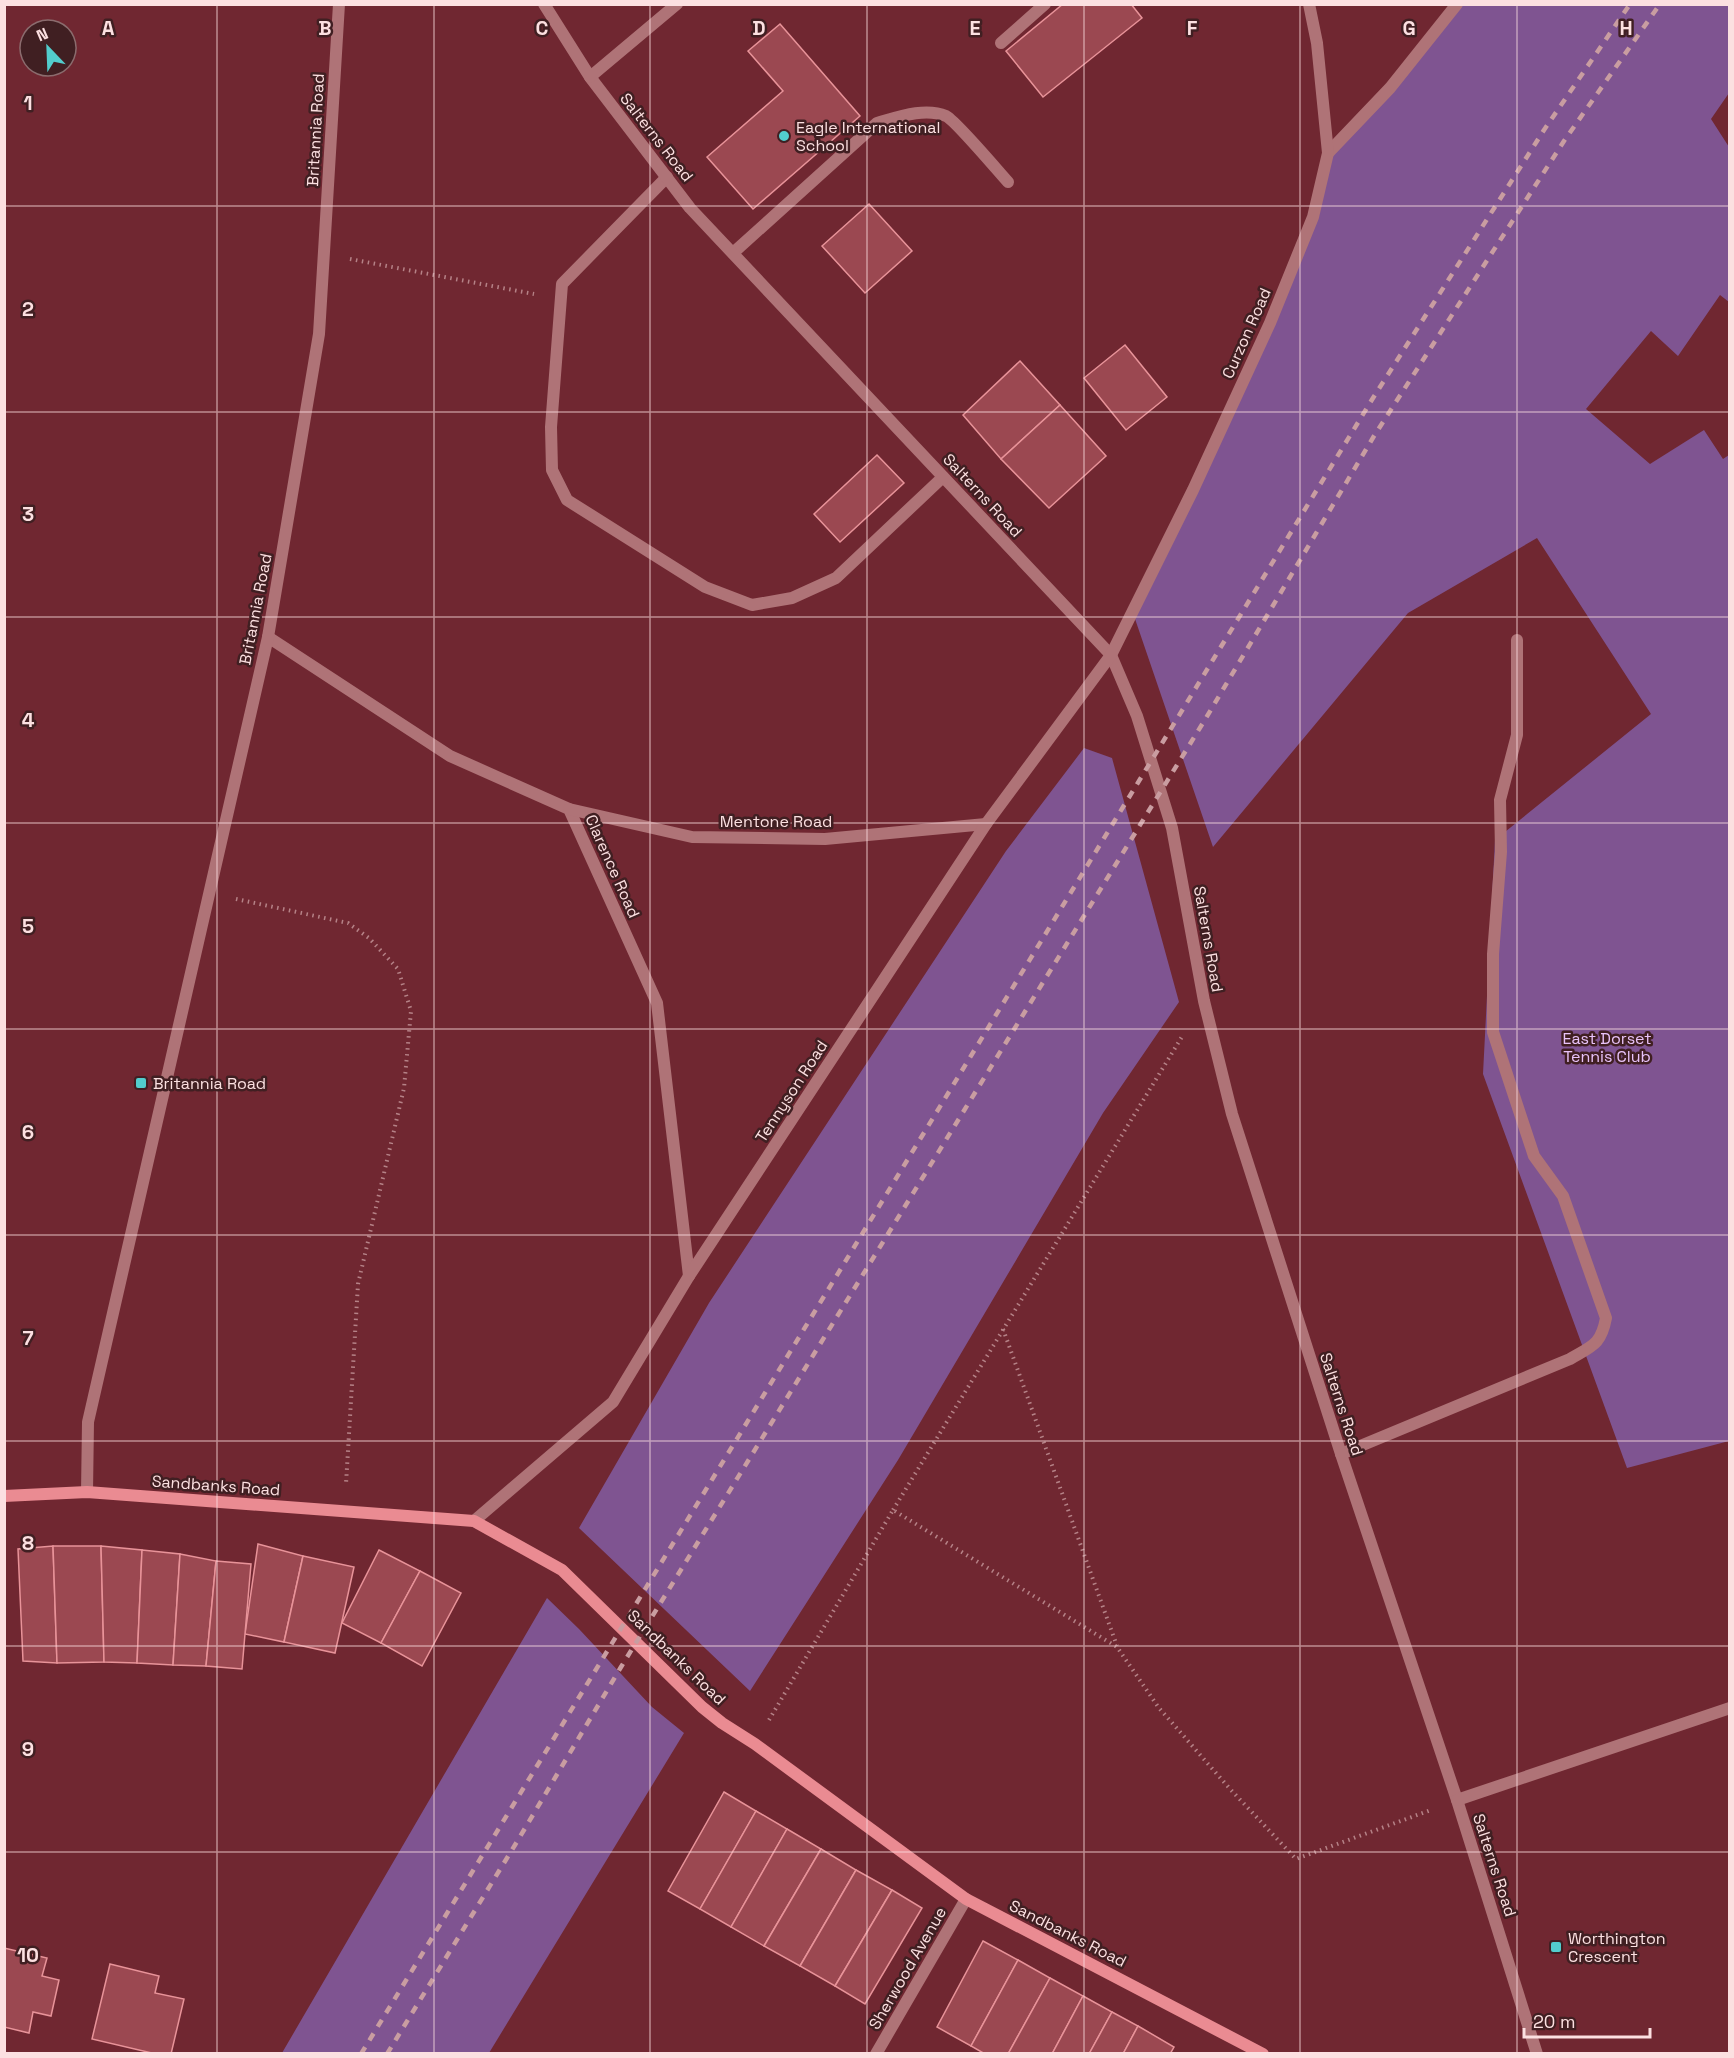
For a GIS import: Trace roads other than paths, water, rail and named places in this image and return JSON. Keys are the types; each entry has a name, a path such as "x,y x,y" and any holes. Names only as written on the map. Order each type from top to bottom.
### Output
{"main road":[{"name":"Sandbanks Road","path":"4,1496 87,1492 474,1521 562,1570 702,1707 966,1899 1263,2054"}],"street":[{"name":"Britannia Road","path":"87,1492 88,1422 268,637 319,334 339,4"},
{"name":"Salterns Road","path":"544,4 590,77 690,208 1111,655 1137,716 1172,828 1204,1001 1232,1114 1538,2054"},
{"path":"590,77 676,4"},
{"path":"1000,42 1045,4"},
{"name":"Curzon Road","path":"1111,655 1193,490 1270,323 1313,217 1328,153 1317,43 1309,4"},
{"path":"1328,153 1390,88 1457,4"},
{"path":"733,253 877,123 904,115 928,113 948,117 1008,182"},
{"path":"666,177 562,284 551,428 552,470 567,500 705,587 752,605 792,598 836,578 943,477"},
{"name":"Clarence Road","path":"268,637 450,756 569,809 657,1003 689,1276"},
{"path":"1341,1454 1570,1359 1596,1344 1603,1334 1606,1318 1563,1196 1534,1156 1493,1032 1493,954 1501,852 1500,800 1517,735 1517,640"},
{"name":"Tennyson Road","path":"474,1521 613,1402 689,1276 986,824 1111,655"},
{"name":"Mentone Road","path":"569,809 692,837 825,839 986,824"},
{"path":"1457,1800 1730,1708"},
{"name":"Sherwood Avenue","path":"876,2054 966,1899"}],"railway":[{"path":"361,2054 1373,398 1544,130 1630,4"},
{"path":"387,2054 621,1667 1206,718 1374,436 1564,141 1660,4"}],"place":[{"name":"Eagle International School","path":"784,136"},
{"name":"Britannia Road","path":"141,1083"},
{"name":"Worthington Crescent","path":"1556,1947"}],"park label":[{"name":"East Dorset Tennis Club","path":"1607,1047"}]}
